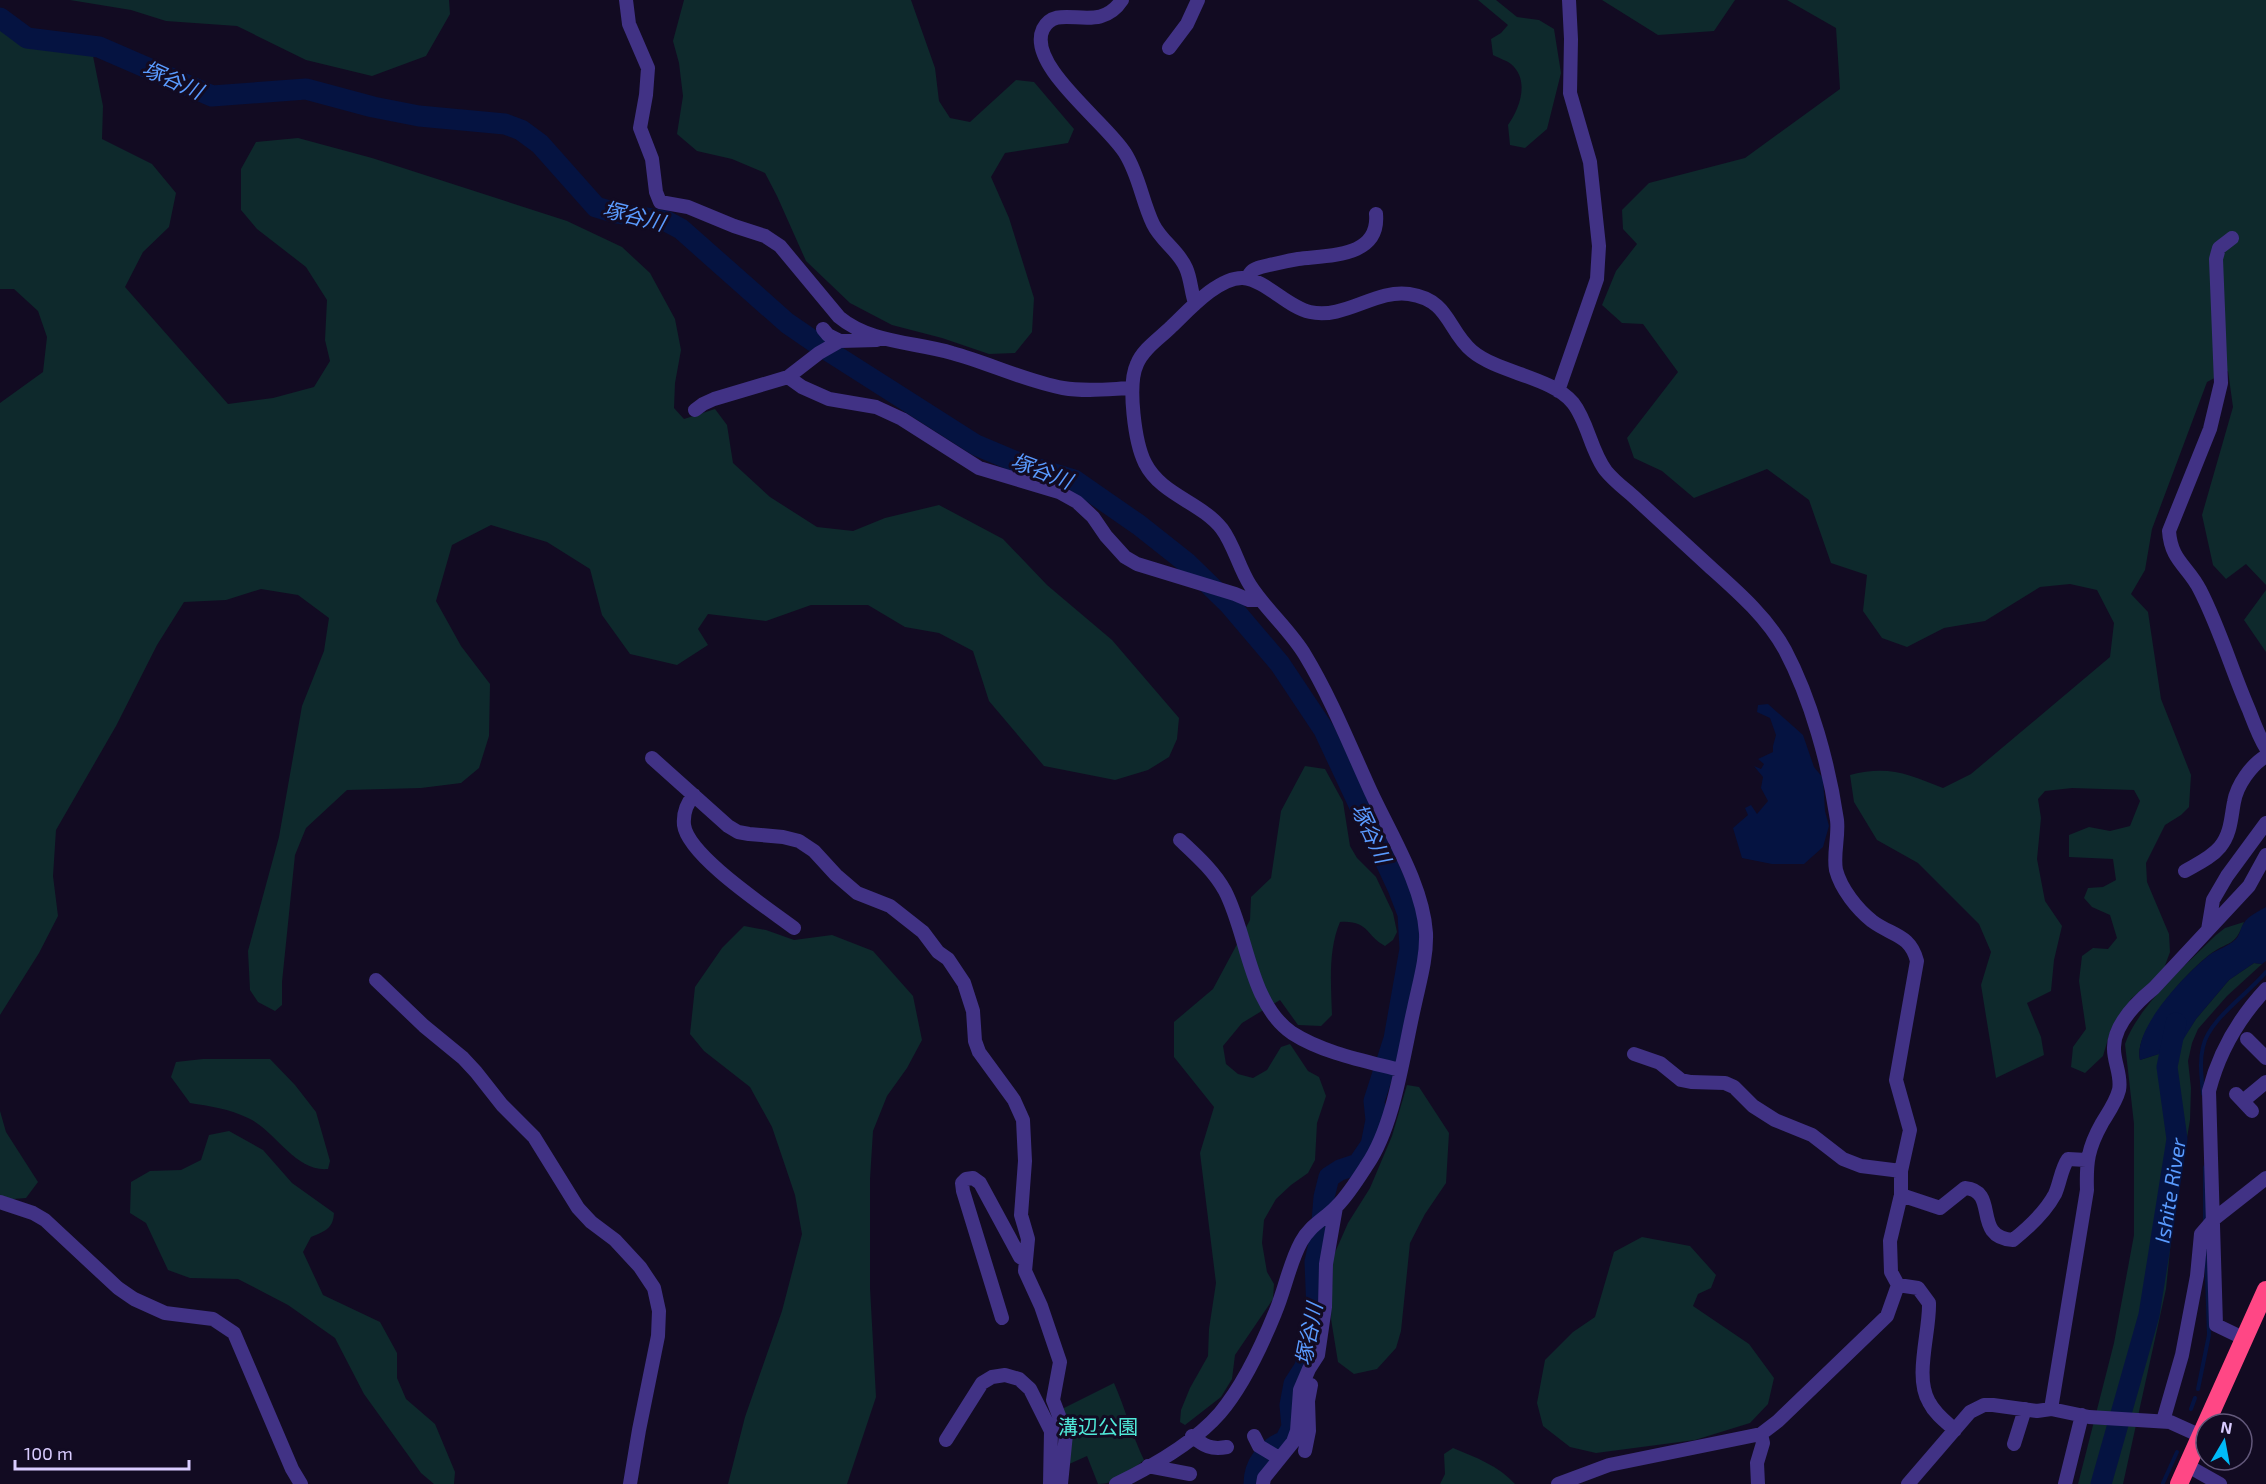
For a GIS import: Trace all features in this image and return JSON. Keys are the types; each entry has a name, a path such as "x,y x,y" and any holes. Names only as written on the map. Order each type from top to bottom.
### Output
{"highway":[{"path":"2211,1412 2266,1290"},
{"path":"2179,1484 2197,1474"}],"street":[{"path":"626,0 629,24 648,68 640,128 652,159 656,192 660,202 697,210 765,236 780,246 839,317 857,329 884,338 951,352 1062,388 1084,391 1132,388"},
{"path":"1134,0 1120,3 1113,12 1100,18 1056,17 1046,23 1042,32 1041,46 1045,59 1058,78 1124,150 1135,168 1154,225 1186,267 1195,303"},
{"path":"1169,48 1187,24 1198,0"},
{"path":"1558,391 1597,279 1599,262 1590,162 1570,93 1569,0"},
{"path":"1248,278 1249,273 1261,267 1355,251 1369,240 1377,226 1376,214"},
{"path":"2232,238 2219,248 2216,259 2221,383 2217,408 2169,531 2170,544 2176,559 2192,574 2212,615 2239,687 2266,748"},
{"path":"1143,1475 1216,1417 1239,1383 1265,1336 1280,1304 1297,1249 1305,1235 1317,1221 1334,1209 1366,1166 1383,1137 1420,977 1426,936 1414,882 1318,679 1301,648 1261,600 1242,572 1232,547 1218,524 1159,482 1146,466 1139,445 1132,388 1138,360 1195,303 1228,281 1248,278 1306,312 1326,314 1391,294 1407,293 1427,300 1446,312 1460,338 1473,353 1558,391 1573,404 1604,469 1738,591 1776,635 1788,656 1808,704 1818,736 1838,829 1835,867 1846,892 1864,914 1909,942 1915,950 1917,961 1896,1080 1910,1130 1901,1171 1901,1195 1890,1241 1889,1258 1891,1272 1899,1285 1918,1288 1929,1303 1923,1389 1937,1414 1955,1430"},
{"path":"823,329 828,335 829,347"},
{"path":"695,410 714,399 789,377 829,347 873,342 884,338"},
{"path":"789,377 802,387 829,399 876,407 902,418 979,468 1059,492 1077,502 1093,517 1125,557 1137,564 1249,600 1261,600"},
{"path":"2185,871 2206,860 2220,847 2228,835 2234,799 2240,785 2266,756"},
{"path":"652,758 738,832 783,837 799,842 814,851 857,893 890,906 923,932 957,971 964,983 974,1011 975,1041 979,1052 1014,1100 1023,1120 1025,1161 1021,1215 1028,1239 1025,1270 1041,1306 1060,1362 1053,1400 1066,1434 1061,1484"},
{"path":"694,795 686,810 684,826 700,852 726,876 794,928"},
{"path":"2208,932 2213,900 2227,876 2266,824"},
{"path":"1180,840 1210,869 1224,890 1263,999 1274,1017 1291,1032 1309,1042 1397,1069"},
{"path":"2051,1409 2087,1190 2086,1160 2119,1090 2120,1079 2114,1048 2121,1027 2139,1000 2154,988 2249,886 2266,855"},
{"path":"376,980 476,1071 502,1105 534,1137 578,1208 591,1222 615,1240 640,1267 654,1288 659,1311 658,1336 630,1484"},
{"path":"2243,1338 2216,1325 2209,1091 2215,1066 2236,1025 2266,989"},
{"path":"2247,1039 2266,1058"},
{"path":"1634,1054 1660,1063 1681,1080 1725,1083 1734,1087 1753,1106 1774,1120 1812,1135 1843,1159 1861,1166 1901,1171"},
{"path":"2244,1102 2266,1082"},
{"path":"1901,1195 1940,1208 1965,1188 1974,1189 1980,1194 1992,1233 2000,1239 2013,1240 2054,1197 2068,1159 2086,1160"},
{"path":"1002,1318 963,1191 962,1184 966,1179 973,1178 980,1183 1020,1257 1026,1261"},
{"path":"2163,1421 2187,1333 2197,1276 2201,1234 2214,1219 2266,1178"},
{"path":"0,1202 45,1220 118,1288 134,1299 165,1313 213,1319 234,1334 292,1469 302,1484"},
{"path":"1305,1451 1310,1421 1308,1401 1325,1307 1326,1264 1334,1209"},
{"path":"1567,1482 1610,1465 1761,1434 1778,1422 1887,1316 1899,1285"},
{"path":"1263,1484 1271,1454 1293,1442 1297,1431 1300,1390 1318,1354"},
{"path":"946,1440 982,1383 992,1377 1005,1375 1019,1379 1030,1389 1051,1431 1050,1484"},
{"path":"1908,1484 1970,1412 1978,1407 1993,1405 2051,1409 2086,1416 2163,1421 2194,1433"},
{"path":"2014,1444 2025,1409"},
{"path":"2065,1484 2086,1416"},
{"path":"1758,1484 1757,1463 1762,1443 1761,1434"},
{"path":"1192,1436 1205,1447 1216,1449 1227,1447"},
{"path":"1254,1436 1271,1454"},
{"path":"1116,1484 1143,1475 1190,1474"},
{"path":"2197,1474 2220,1484"}],"green space":[{"path":"70,0 449,0 450,14 426,56 372,76 306,60 237,26 166,21 131,10"},
{"path":"684,0 911,0 935,68 939,101 950,118 970,122 1016,80 1034,82 1074,129 1068,143 1005,153 991,177 1009,218 1034,298 1032,332 1015,353 989,354 942,338 892,325 850,303 806,261 765,173 732,159 697,151 677,134 683,96 679,63 673,41"},
{"path":"1478,0 1496,0 1517,17 1539,20 1554,29 1561,73 1547,129 1525,148 1510,145 1508,125 1519,102 1522,86 1520,78 1511,64 1493,55 1491,39 1508,25"},
{"path":"1602,0 1735,0 1714,31 1658,35"},
{"path":"1787,0 2266,0 2266,585 2246,564 2226,579 2213,565 2202,515 2233,407 2228,371 2207,382 2152,529 2145,570 2131,594 2148,612 2161,699 2191,775 2189,807 2165,825 2146,863 2147,882 2169,934 2170,952 2163,971 2131,999 2111,1029 2103,1056 2085,1073 2071,1067 2073,1047 2086,1029 2079,981 2082,956 2093,948 2108,949 2117,938 2110,915 2092,907 2084,898 2088,888 2103,887 2116,880 2113,859 2069,857 2069,835 2089,827 2110,831 2130,826 2140,801 2134,790 2072,788 2045,791 2038,799 2041,818 2037,859 2045,901 2062,926 2054,960 2051,991 2027,1003 2041,1037 2044,1055 1996,1078 1981,985 1991,952 1979,924 1918,863 1877,840 1854,802 1850,775 1876,771 1898,772 1943,788 1971,774 2110,657 2114,623 2097,590 2070,584 2040,587 1985,621 1944,628 1907,647 1882,638 1863,611 1867,575 1831,563 1809,500 1767,469 1694,498 1662,471 1634,458 1627,438 1678,372 1643,324 1622,323 1602,305 1616,271 1637,244 1623,229 1622,210 1649,183 1745,158 1840,89 1836,28"},
{"path":"0,25 26,43 79,48 93,56 103,106 102,139 152,164 176,193 169,227 143,252 125,287 228,404 273,398 314,387 330,361 325,340 327,300 306,267 257,229 241,210 241,169 256,142 298,138 372,158 567,221 622,247 650,273 675,319 681,350 675,383 674,408 684,419 715,409 727,425 733,463 770,497 817,527 853,531 885,518 939,505 1003,539 1047,585 1112,640 1179,718 1177,739 1169,757 1148,770 1115,780 1044,766 989,701 973,651 939,633 905,627 868,605 811,605 766,621 708,614 698,629 708,645 677,665 630,654 602,615 590,569 547,542 491,525 452,545 436,601 461,646 490,684 489,736 479,768 461,783 421,788 347,790 306,828 295,855 282,982 282,1005 275,1011 258,1002 250,990 248,951 279,837 302,706 324,651 329,618 298,595 261,589 226,600 184,602 157,645 116,726 56,830 53,876 58,916 39,953 0,1015 0,403 43,372 47,337 38,311 14,289 0,289"},
{"path":"2266,590 2266,652 2244,620"},
{"path":"1305,766 1325,769 1343,802 1350,846 1357,858 1376,877 1393,913 1397,932 1393,940 1385,946 1362,926 1340,922 1332,956 1332,1015 1321,1026 1298,1025 1280,1000 1242,1023 1223,1046 1226,1064 1238,1074 1253,1078 1267,1070 1281,1047 1290,1044 1308,1071 1319,1077 1326,1096 1317,1123 1315,1160 1308,1173 1276,1199 1264,1220 1262,1243 1267,1272 1274,1284 1273,1299 1235,1355 1232,1379 1221,1397 1185,1425 1180,1422 1181,1410 1208,1356 1209,1329 1216,1283 1200,1153 1214,1107 1174,1057 1174,1022 1213,989 1250,920 1251,897 1271,878 1281,811"},
{"path":"2244,922 2234,940 2199,963 2175,988 2144,1034 2140,1048 2140,1060 2177,1048 2196,1019 2229,980 2254,963 2262,964 2227,996 2198,1029 2192,1043 2188,1061 2191,1088 2190,1120 2173,1221 2166,1289 2123,1484 2078,1484 2114,1343 2134,1235 2134,1124 2125,1044 2131,1030 2152,1000 2178,972 2225,928"},
{"path":"744,926 766,930 794,940 832,935 873,951 913,996 922,1040 907,1068 887,1096 873,1131 870,1179 870,1288 876,1397 847,1484 728,1484 745,1417 782,1311 802,1234 795,1195 772,1127 750,1087 704,1051 690,1034 695,987 722,948"},
{"path":"203,1059 270,1059 295,1085 316,1112 330,1161 328,1169 316,1168 296,1158 268,1132 248,1118 227,1110 190,1103 171,1077 176,1062"},
{"path":"1407,1085 1419,1087 1449,1133 1446,1183 1425,1214 1410,1243 1401,1331 1396,1348 1377,1369 1354,1374 1338,1362 1331,1319 1333,1257 1348,1223 1370,1188 1392,1136"},
{"path":"0,1111 6,1132 38,1182 26,1198 0,1200"},
{"path":"229,1131 263,1150 292,1183 334,1213 330,1226 311,1237 303,1252 323,1295 380,1322 397,1353 397,1378 406,1399 435,1424 455,1472 454,1484 434,1484 421,1473 364,1394 335,1338 288,1305 238,1279 190,1278 168,1270 146,1223 130,1213 131,1182 150,1171 181,1170 201,1160 209,1135"},
{"path":"1642,1237 1690,1246 1716,1275 1711,1288 1698,1294 1693,1306 1749,1344 1774,1378 1768,1404 1750,1423 1695,1440 1596,1453 1570,1447 1543,1426 1537,1403 1545,1360 1573,1332 1595,1317 1614,1252"},
{"name":"溝辺公園","path":"1114,1383 1144,1460 1117,1480 1098,1484 1087,1456 1067,1465 1060,1410"},
{"path":"1453,1448 1494,1467 1515,1484 1440,1484 1445,1474 1444,1454"}],"shaded area":[{"path":"1768,704 1803,735 1814,767 1823,778 1825,811 1829,826 1823,847 1804,864 1772,864 1742,858 1733,828 1748,815 1745,808 1751,805 1757,814 1768,801 1761,788 1763,777 1754,766 1761,769 1764,764 1758,759 1773,752 1776,735 1770,718 1757,712 1758,705"},
{"path":"2266,907 2266,961 2262,964 2254,963 2229,980 2196,1019 2178,1048 2140,1060 2140,1047 2144,1033 2163,1003 2208,956 2236,939 2246,920"}],"waterway":[{"name":"塚谷川","path":"0,18 27,38 99,47 212,96 306,89 373,107 419,116 505,124 521,130 540,144 596,207 616,213 666,221 681,229 787,323 819,345 976,445 1019,463 1074,480 1139,525 1187,563 1229,604 1280,664 1324,730 1398,888 1408,914 1410,949 1394,1039 1374,1101 1376,1120 1371,1145 1358,1164 1340,1170 1329,1177 1324,1197 1321,1234 1315,1262 1317,1310 1305,1367 1294,1384 1290,1405 1292,1427 1285,1441 1267,1452 1259,1463 1254,1484"},
{"path":"2203,1094 2201,1059 2207,1037 2221,1017 2266,972"},
{"name":"Ishite River","path":"2101,1484 2149,1315 2177,1139 2167,1067 2176,1023"},
{"path":"2205,1167 2205,1222"},
{"path":"2198,1389 2209,1335 2206,1245"},
{"path":"2191,1409 2195,1398"},
{"path":"2163,1483 2177,1452"}]}
